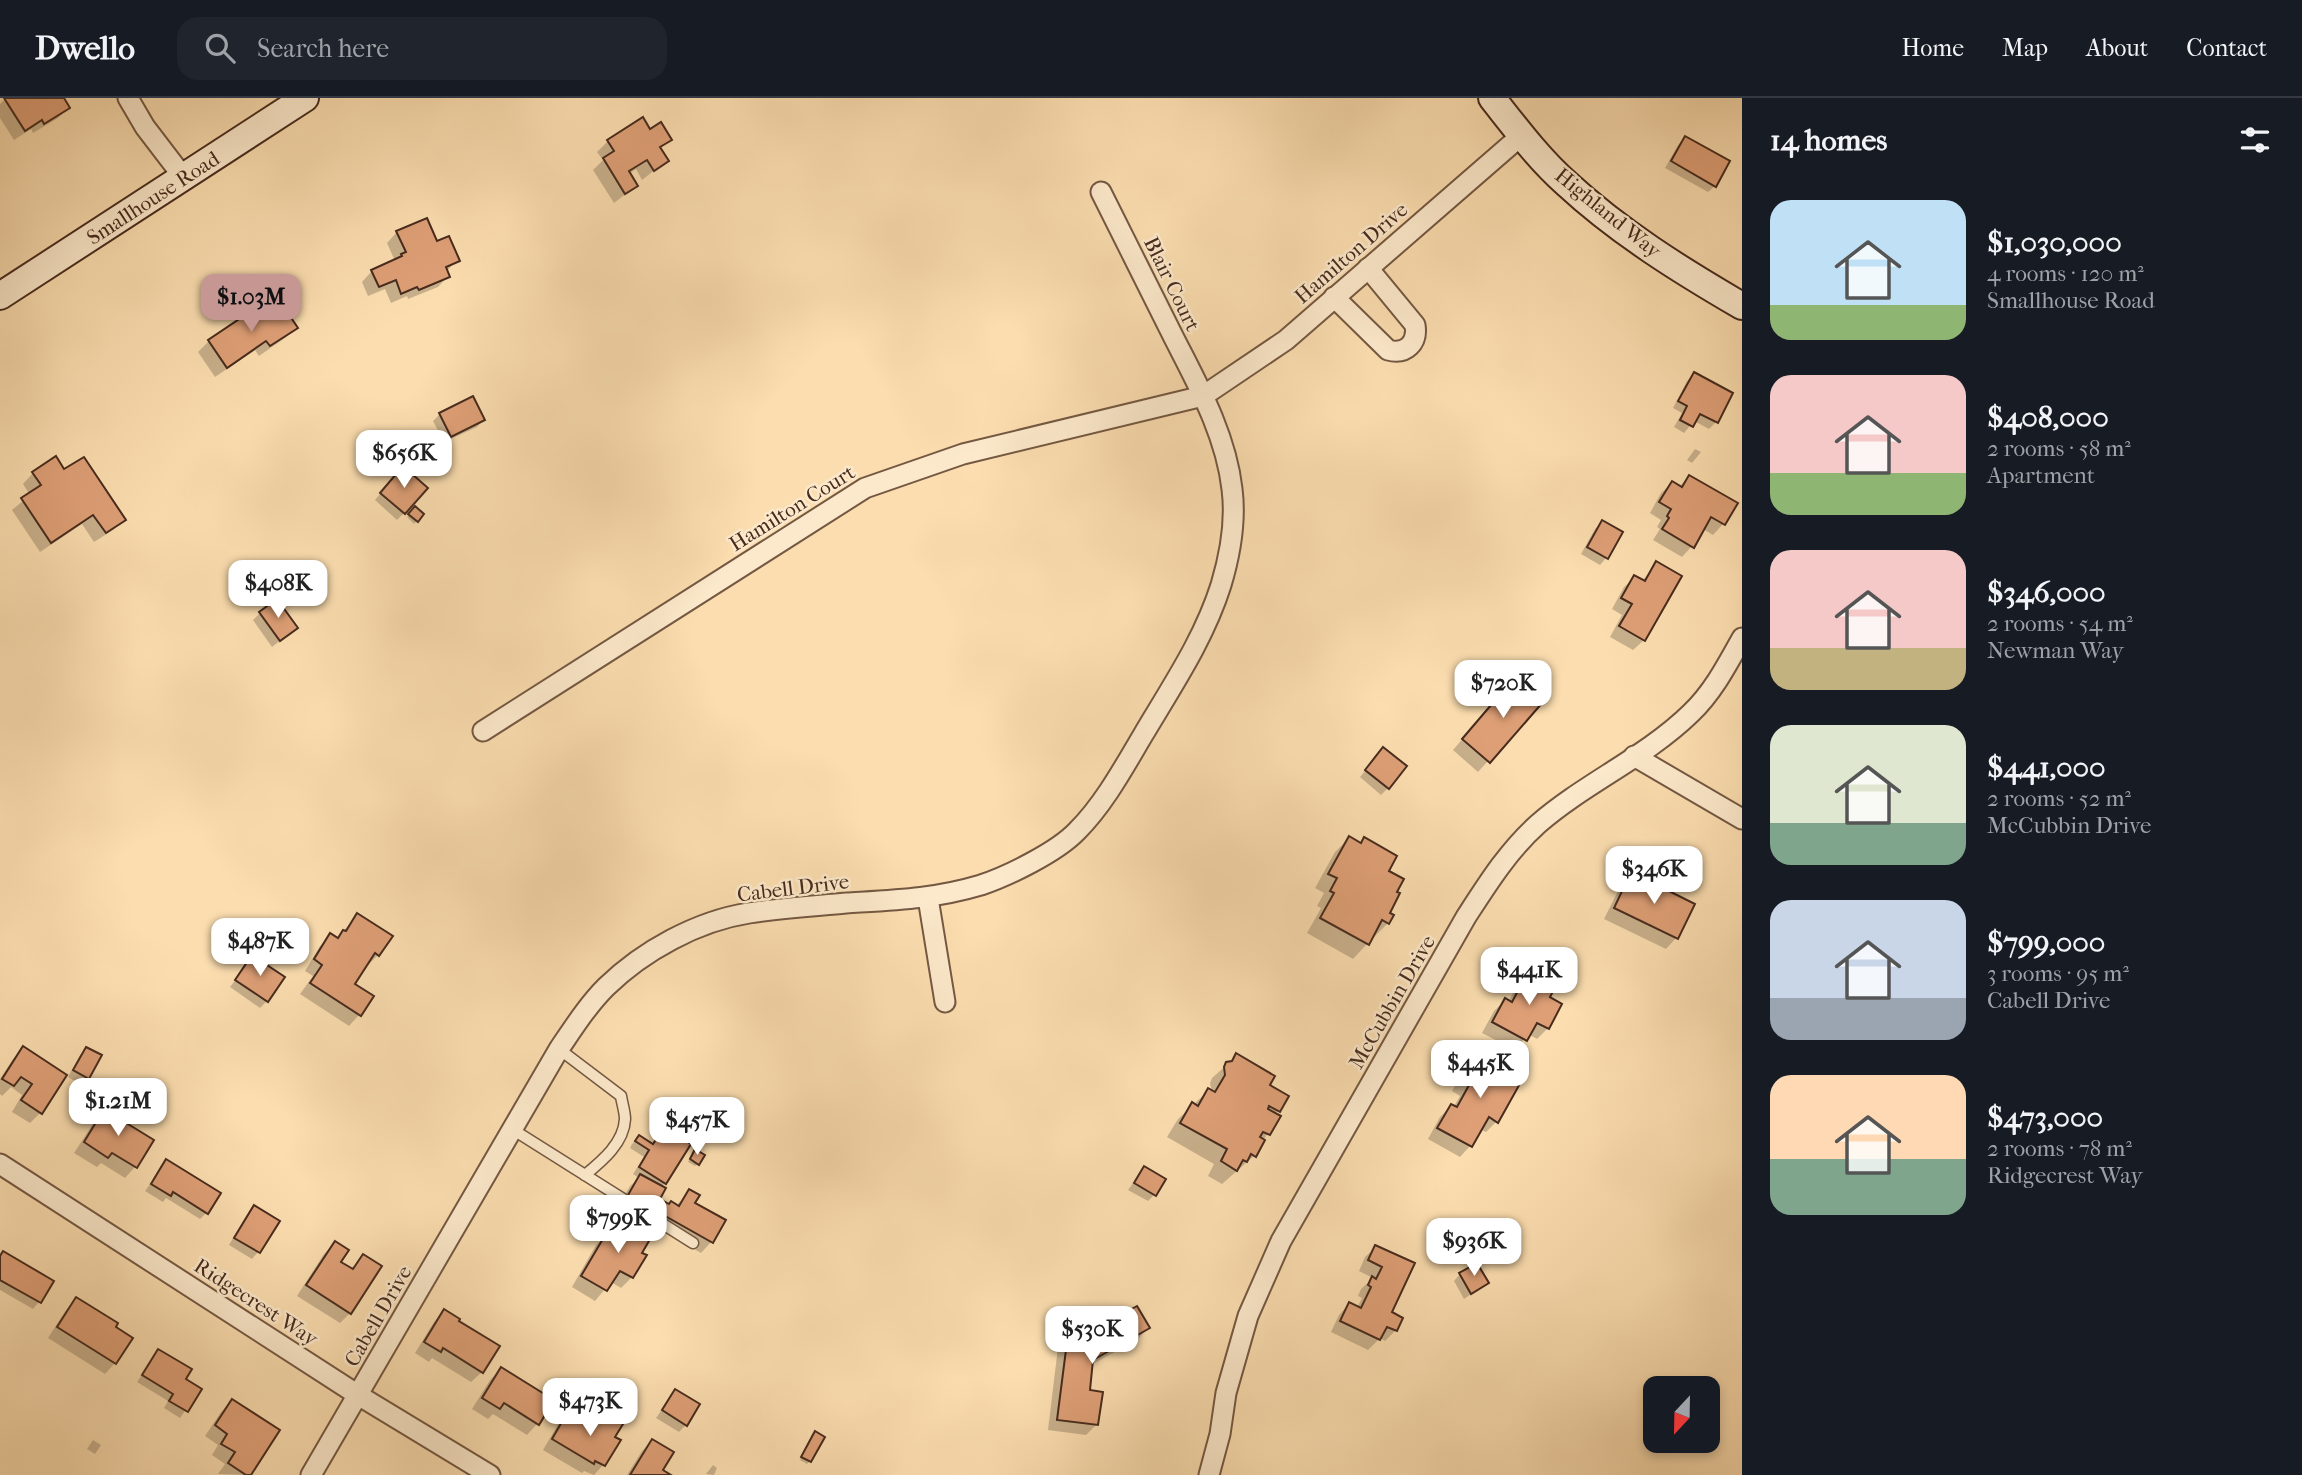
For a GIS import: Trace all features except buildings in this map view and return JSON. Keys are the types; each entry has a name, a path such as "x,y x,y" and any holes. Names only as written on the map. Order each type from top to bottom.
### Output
{"street":[{"path":"128,98 145,127 184,178"},
{"name":"Smallhouse Road","path":"0,296 305,98"},
{"name":"Highland Way","path":"1492,98 1565,182 1625,232 1680,270 1742,306"},
{"name":"Hamilton Drive","path":"1203,396 1286,340 1522,135"},
{"name":"Blair Court","path":"1101,192 1203,396"},
{"path":"1334,297 1388,350 1400,351 1411,345 1416,332 1415,325 1368,268"},
{"name":"Hamilton Court","path":"483,731 865,488 963,454 1203,396"},
{"name":"Cabell Drive","path":"311,1475 559,1049 607,986 667,942 700,927 746,913 928,898 984,884 1035,860 1076,833 1103,799 1197,644 1222,583 1232,531 1232,490 1225,450 1203,396"},
{"name":"McCubbin Drive","path":"1209,1475 1236,1355 1263,1278 1281,1241 1466,917 1494,873 1521,840 1554,811 1660,738 1691,713 1720,677 1742,638"},
{"path":"1634,756 1742,819"},
{"path":"928,898 944,1002"},
{"name":"Ridgecrest Way","path":"0,1164 358,1395 490,1475"}],"lane":[{"path":"559,1049 621,1096 625,1118 621,1135 605,1159 585,1175"},
{"path":"512,1129 694,1243"}]}
